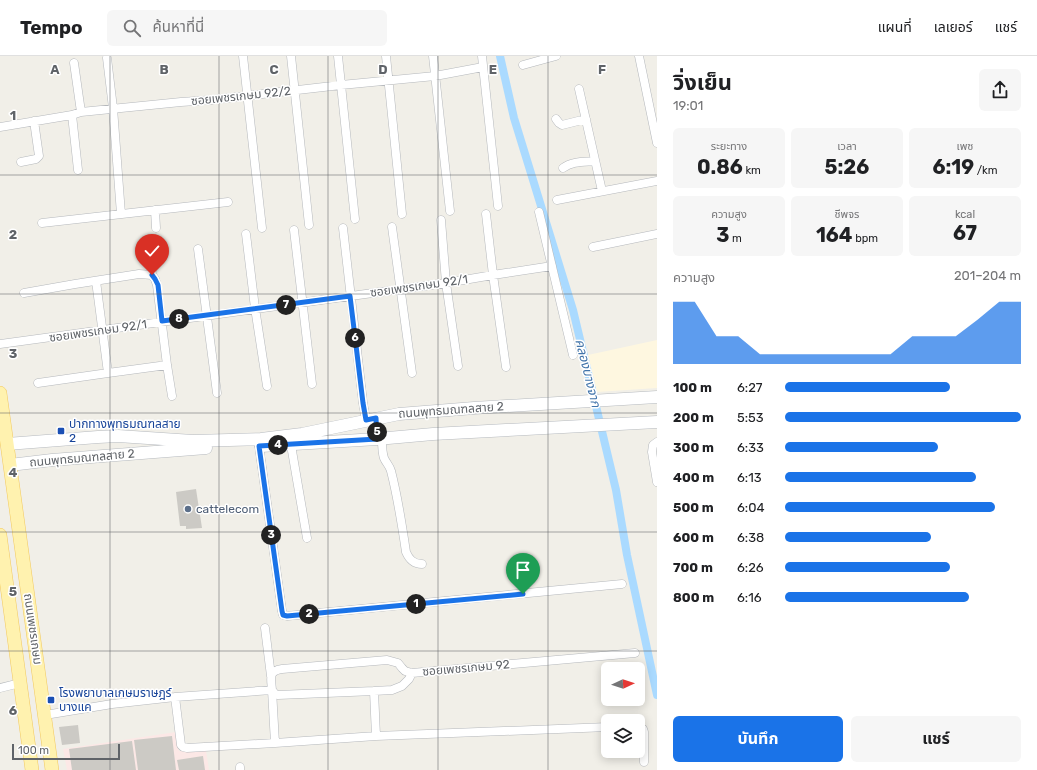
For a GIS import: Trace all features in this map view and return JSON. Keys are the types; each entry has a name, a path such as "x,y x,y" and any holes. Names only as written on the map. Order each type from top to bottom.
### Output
{"main road":[{"name":"ถนนเพชรเกษม","path":"0,393 5,465 45,716 52,770"},
{"name":"ถนนพุทธมณฑลสาย 2","path":"4,444 118,436 193,441 261,439 302,434 406,413 657,397"},
{"path":"371,419 380,439"},
{"name":"ถนนพุทธมณฑลสาย 2","path":"5,465 94,456 204,448 291,445 433,434 657,422"},
{"name":"ถนนเพชรเกษม","path":"0,536 32,770"}],"street":[{"path":"243,56 262,228"},
{"path":"291,56 309,225"},
{"path":"338,56 355,219"},
{"path":"386,56 402,214"},
{"path":"433,56 450,211"},
{"path":"482,56 498,206"},
{"path":"523,65 556,56"},
{"path":"639,56 657,143"},
{"path":"107,58 113,108 121,214"},
{"path":"74,63 82,112"},
{"name":"ซอยเพชรเกษม 92/2","path":"0,127 113,108 435,76 483,67"},
{"path":"579,89 602,191"},
{"path":"72,115 78,170"},
{"path":"556,119 562,125 586,119"},
{"path":"21,162 36,159 39,156 34,121"},
{"path":"563,168 573,163 595,161"},
{"path":"556,200 657,181"},
{"path":"42,223 228,202"},
{"path":"155,210 156,228"},
{"path":"539,212 573,355"},
{"path":"486,214 506,367"},
{"path":"441,220 446,283 458,366"},
{"path":"392,227 412,373"},
{"path":"343,228 363,403 371,419"},
{"path":"294,230 312,384"},
{"path":"246,234 255,308 267,386"},
{"path":"593,247 657,234"},
{"path":"150,249 152,275 158,285 167,366 172,396"},
{"path":"198,249 217,393"},
{"name":"ซอยเพชรเกษม 92/1","path":"0,344 446,283 493,274 552,266"},
{"path":"24,292 139,274 152,275"},
{"path":"96,281 108,373"},
{"path":"38,383 167,366"},
{"path":"380,439 385,459 391,470 408,558 413,562 422,564"},
{"path":"657,442 653,445 652,452 657,482"},
{"path":"291,445 307,538"},
{"path":"259,446 283,615 287,616 622,584"},
{"path":"265,628 271,676 275,744"},
{"name":"ซอยเพชรเกษม 92","path":"271,676 276,670 282,669 387,660 398,663 406,671 412,673 635,653"},
{"path":"272,690 278,696 392,690 402,686 409,679 412,673"},
{"path":"0,688 20,683"},
{"path":"45,716 112,704 175,697 272,690"},
{"path":"374,691 376,736"},
{"path":"175,697 181,745 187,748 275,744 376,736 601,727"}],"shaded area":[{"path":"657,340 657,388 597,392 588,355"},
{"path":"176,732 179,751 206,750 209,770 67,770 63,749"}],"building":[{"name":"cattelecom","path":"196,489 202,528 186,529 186,526 180,526 176,492"},
{"path":"78,725 80,743 62,745 59,727"},
{"path":"172,736 176,770 138,770 134,740"},
{"path":"132,741 136,770 72,770 69,749"},
{"path":"203,756 205,770 179,770 177,760"}],"waterway":[{"name":"คลองบางจาก","path":"500,56 514,118 573,310 616,490 627,555 657,695"}],"place":[{"name":"ปากทางพุทธมณฑลสาย 2","path":"61,431"},
{"name":"cattelecom","path":"188,509"},
{"name":"โรงพยาบาลเกษมราษฎร์ บางแค","path":"51,700"}],"route":[{"path":"152,275 158,285 162,321 350,296 366,420 376,418 377,439 259,446 283,615 287,616 523,594"}]}
